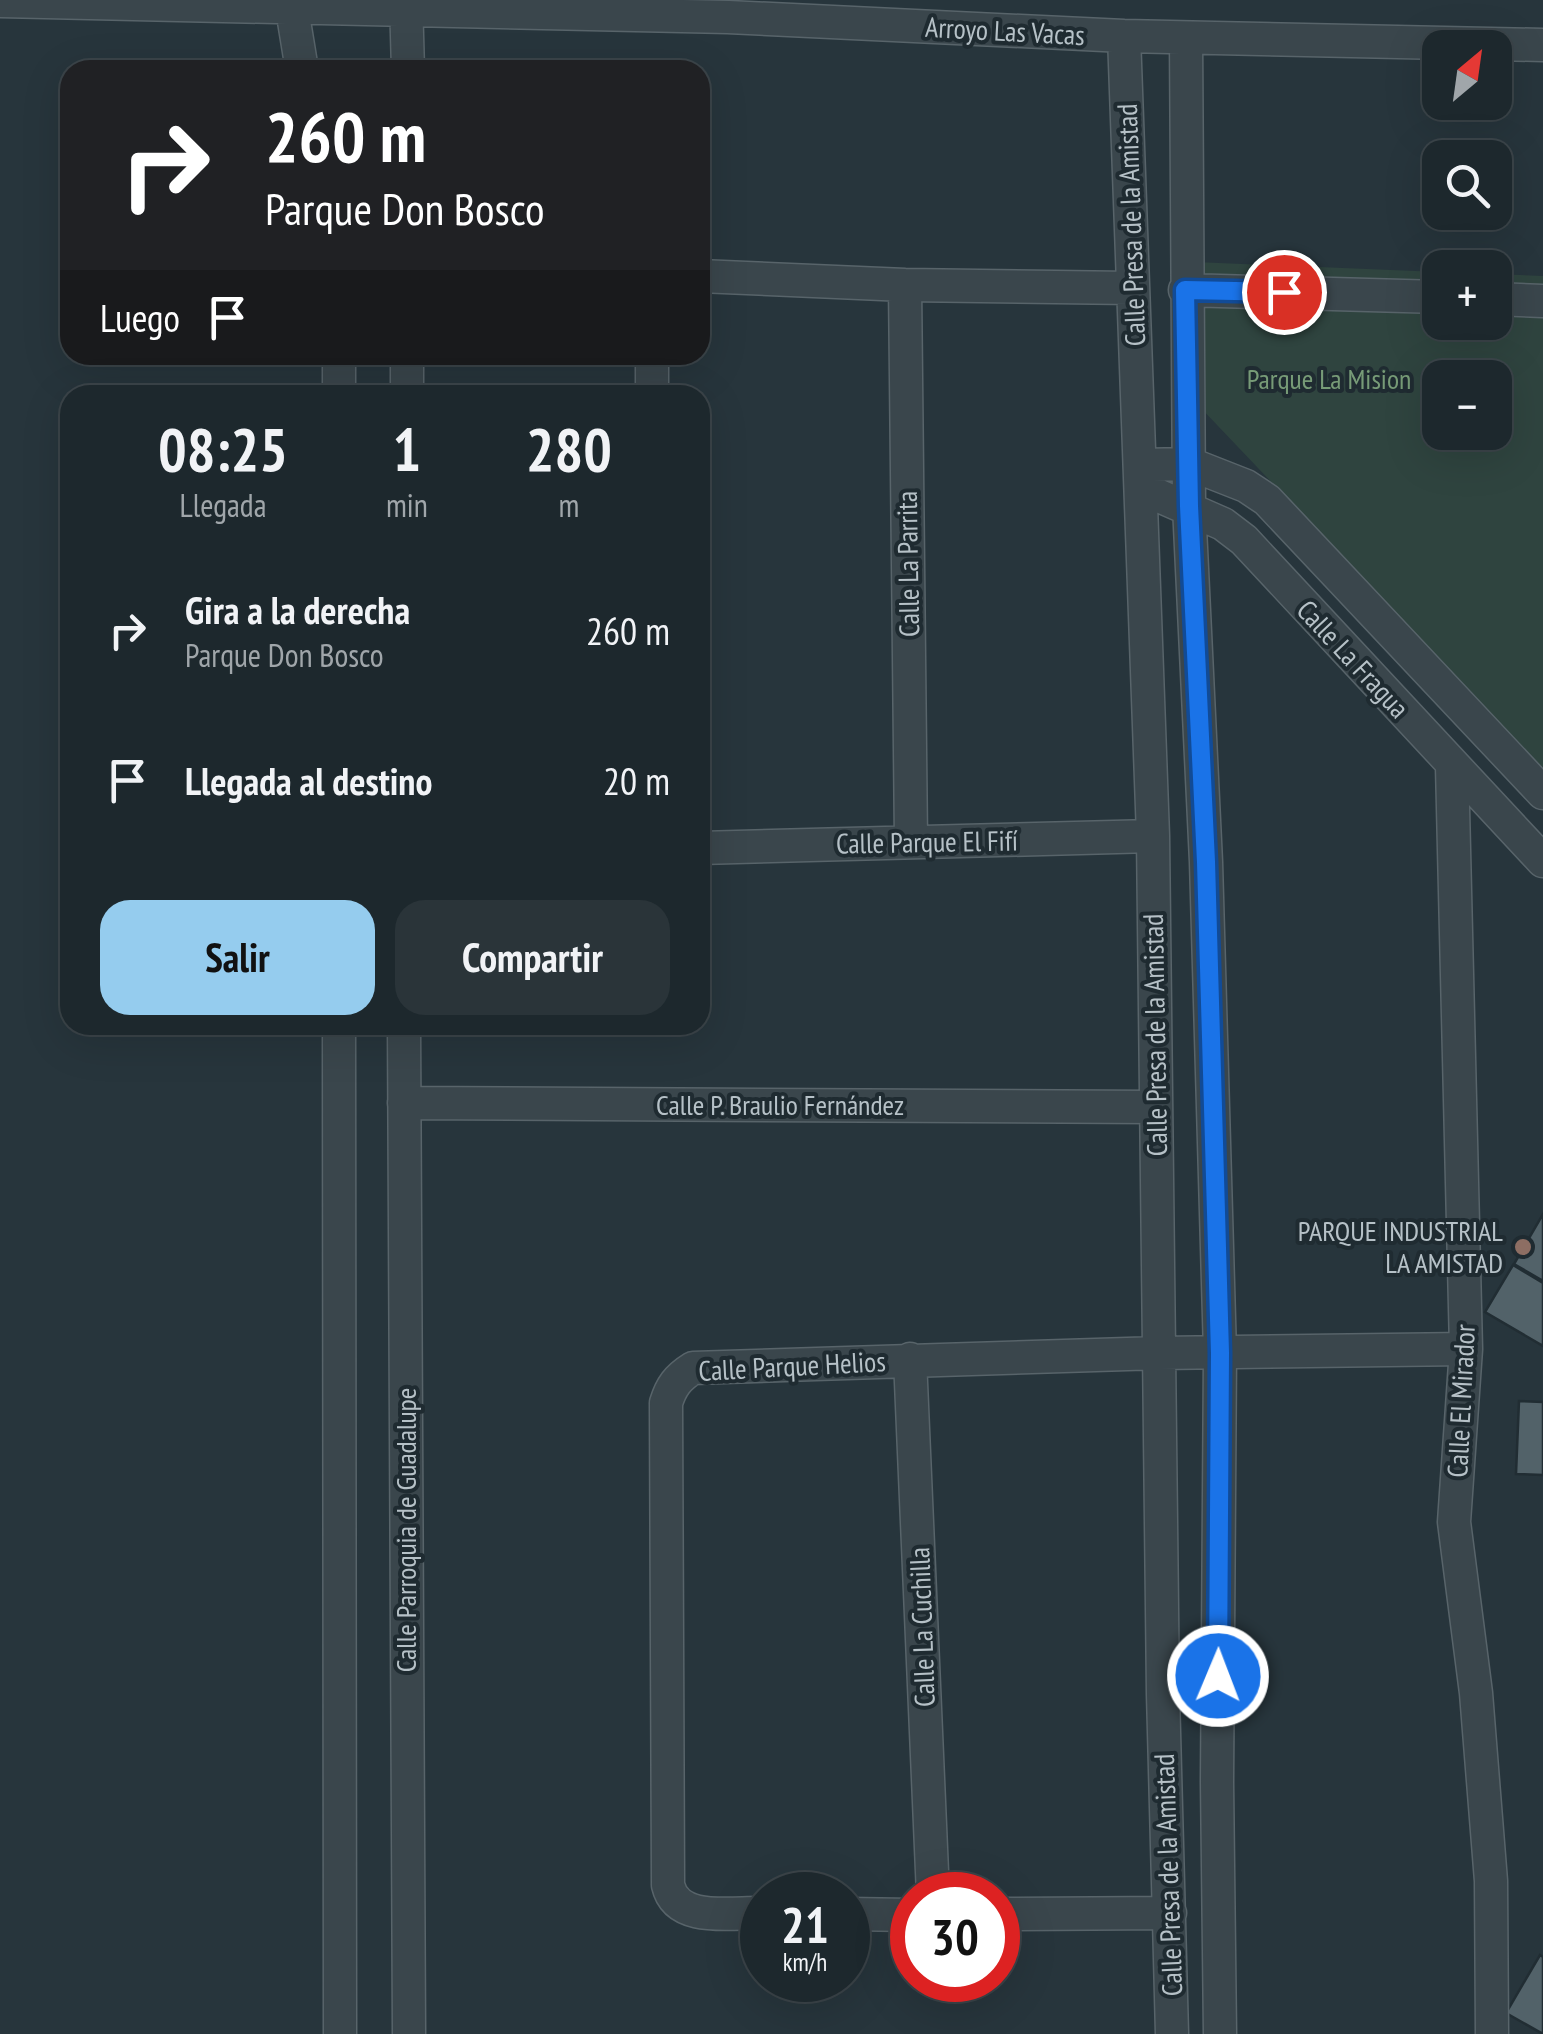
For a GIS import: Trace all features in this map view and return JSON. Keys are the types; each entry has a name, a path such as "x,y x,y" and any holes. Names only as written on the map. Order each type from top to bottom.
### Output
{"street":[{"name":"Arroyo Las Vacas","path":"0,1 292,9 407,5 1124,36 1543,45"},
{"path":"407,5 408,60"},
{"path":"292,9 300,60"},
{"name":"Calle Presa de la Amistad","path":"1124,36 1153,836 1158,1353 1172,2034"},
{"name":"Calle Presa de la Amistad","path":"1186,38 1189,506 1206,881 1220,1353 1217,1782 1220,2034"},
{"path":"710,276 905,285 1132,288"},
{"name":"Calle La Parrita","path":"905,285 911,842"},
{"path":"1185,290 1422,297"},
{"path":"1512,300 1543,301"},
{"name":"Calle La Fragua","path":"1141,477 1190,464 1246,486 1283,514 1543,794"},
{"name":"Calle La Fragua","path":"1141,477 1244,540 1543,862"},
{"name":"Calle El Mirador","path":"1452,766 1466,1349 1454,1522 1476,1693 1491,1882 1492,2034"},
{"name":"Calle Parque El Fifí","path":"710,848 1153,836"},
{"path":"339,1035 340,2034"},
{"name":"Calle Parroquia de Guadalupe","path":"404,1035 409,2034"},
{"name":"Calle P. Braulio Fernández","path":"404,1103 1155,1107"},
{"name":"Calle Parque Helios","path":"740,1912 692,1912 676,1902 668,1885 666,1404 671,1387 692,1368 910,1359 1466,1349"},
{"name":"Calle La Cuchilla","path":"910,1359 932,1872"},
{"path":"1020,1914 1170,1913"}],"green space":[{"name":"Parque La Mision","path":"1195,262 1422,271 1422,340 1512,340 1512,275 1543,276 1543,768 1198,405"}],"building":[{"path":"1543,1214 1543,1281 1514,1264"},
{"path":"1513,1265 1543,1283 1543,1346 1485,1312"},
{"path":"1519,1401 1543,1402 1543,1475 1516,1474"},
{"path":"1540,1955 1543,1957 1543,2034 1506,2013"}],"place":[{"name":"PARQUE INDUSTRIAL LA AMISTAD","path":"1523,1247"}],"route":[{"path":"1218,1676 1220,1353 1206,862 1189,506 1185,290 1284,292"}]}
